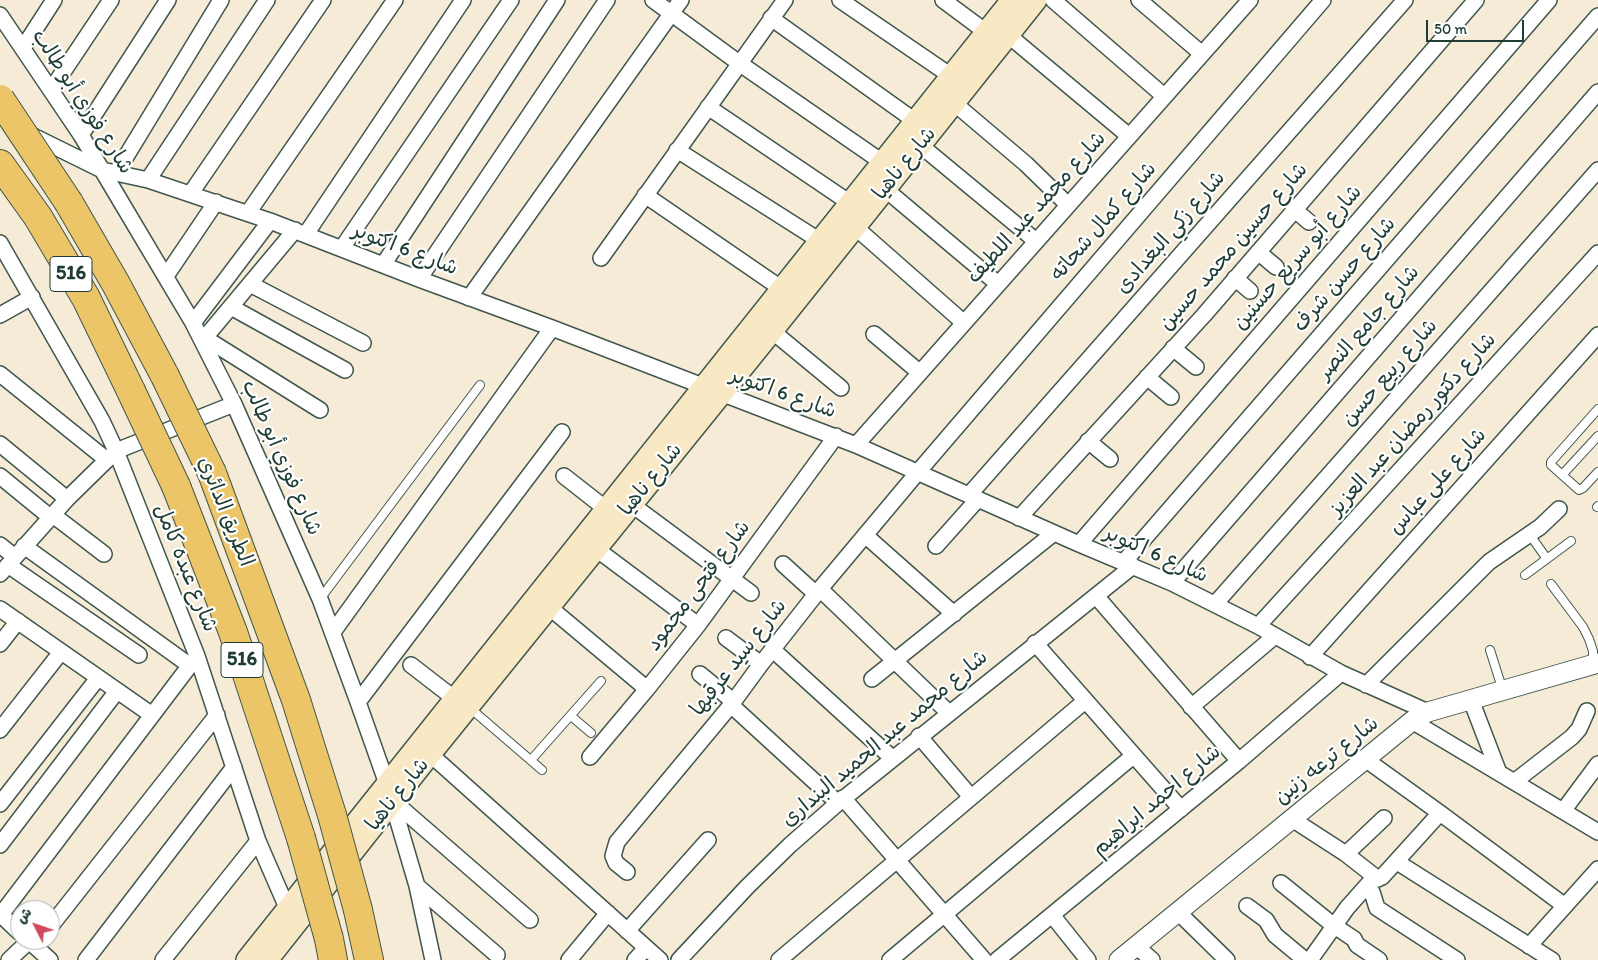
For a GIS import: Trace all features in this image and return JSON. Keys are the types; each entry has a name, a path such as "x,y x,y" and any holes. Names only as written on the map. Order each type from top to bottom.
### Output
{"highway":[{"name":"الطريق الدائري","path":"0,99 69,203 116,284 165,376 212,473 296,700 332,815 358,910 369,960"},
{"name":"الطريق الدائري","path":"0,164 38,218 86,298 176,486 233,632 301,838 331,950"}],"main road":[{"name":"شارع ناهيا","path":"390,796 430,754 462,703 548,607 568,570 606,509 712,390 772,331 827,246 850,203 1012,0"},
{"name":"شارع ناهيا","path":"247,960 291,917 390,796 568,570 595,548 631,504 782,288 827,246 855,227 1036,0"},
{"name":"شارع ناهيا","path":"267,960 291,917"}],"street":[{"path":"23,48 54,0"},
{"path":"51,90 111,0"},
{"path":"81,135 168,0"},
{"path":"109,171 220,0"},
{"path":"148,180 267,0"},
{"path":"192,193 323,0"},
{"path":"248,213 394,0"},
{"path":"320,410 204,340 250,284 301,232 463,0"},
{"path":"342,248 511,0"},
{"path":"383,265 557,0"},
{"path":"419,279 607,0"},
{"path":"653,0 739,63 882,162"},
{"path":"469,298 681,0"},
{"path":"601,258 785,0"},
{"path":"840,0 951,76"},
{"path":"943,0 986,32"},
{"path":"1053,0 1164,96"},
{"path":"1139,0 1202,54"},
{"name":"شارع كمال شحاته","path":"918,472 1323,0"},
{"name":"شارع زكي البغدادى","path":"936,546 973,497 1405,0"},
{"name":"شارع حسين محمد حسين","path":"1019,518 1258,252 1476,0"},
{"name":"شارع أبو سريع حسنين","path":"1079,544 1549,0"},
{"name":"شارع محمد عبد اللطيف","path":"856,445 1202,54 1244,2"},
{"name":"شارع فوزي أبو طالب","path":"0,15 81,135 109,171 166,276 204,340 234,404 333,632 390,796 417,886 433,960"},
{"name":"شارع حسن شرف","path":"1128,564 1598,16"},
{"path":"771,18 915,121"},
{"path":"1008,35 1129,136"},
{"name":"شارع جامع النصر","path":"1172,583 1598,92"},
{"path":"954,103 1026,164 1068,205"},
{"path":"708,107 850,203"},
{"name":"شارع 6 اكتوبر","path":"0,120 109,171 192,193 301,232 419,279 836,436 1019,518 1172,583 1258,626 1366,685 1420,717 1499,773 1598,832"},
{"path":"920,145 1036,241"},
{"path":"677,150 827,246"},
{"name":"شارع ربيع حسن","path":"1215,604 1598,170"},
{"path":"885,189 998,284"},
{"path":"645,195 782,288"},
{"path":"166,276 216,202"},
{"path":"1295,210 1309,222"},
{"path":"193,323 270,221"},
{"path":"855,227 963,322"},
{"name":"شارع عبده كامل","path":"0,243 102,421 112,455 216,715 258,841 291,917"},
{"path":"1258,252 1276,267"},
{"name":"شارع دكتور رمضان عبد العزيز","path":"1258,626 1598,253"},
{"path":"0,261 19,275"},
{"path":"1235,278 1250,291"},
{"path":"250,284 363,343"},
{"path":"0,315 32,297"},
{"path":"231,307 345,370"},
{"path":"333,632 552,328"},
{"path":"772,331 841,388"},
{"path":"874,334 919,372"},
{"name":"شارع على عباس","path":"1310,656 1598,335"},
{"path":"1173,348 1196,367"},
{"path":"0,374 112,455"},
{"path":"1147,377 1171,397"},
{"path":"12,561 67,499 112,455 234,404"},
{"path":"358,702 562,432"},
{"name":"شارع فتحى محمود","path":"590,757 647,690 698,625 836,436"},
{"path":"1088,442 1110,459"},
{"path":"0,444 67,499"},
{"name":"شارع سيد عرقبها","path":"627,872 616,863 613,856 617,842 732,703 818,591 918,472"},
{"path":"0,476 104,554"},
{"path":"564,476 606,509"},
{"path":"631,504 751,593"},
{"path":"1366,685 1489,562 1530,535 1559,508"},
{"path":"872,680 1054,533"},
{"path":"865,535 954,614"},
{"path":"0,545 12,561 139,655"},
{"path":"595,548 698,625"},
{"path":"10,923 0,915 193,661 12,561"},
{"path":"783,564 818,591 949,713"},
{"name":"شارع محمد عبد الحميد البندارى","path":"679,960 790,845 841,800 1096,596 1128,564"},
{"path":"1096,596 1239,761"},
{"path":"548,607 647,690"},
{"path":"0,609 152,715"},
{"path":"0,644 18,622"},
{"path":"1191,707 1275,636"},
{"path":"726,638 761,664"},
{"path":"1035,643 1181,809"},
{"path":"772,649 892,758"},
{"path":"0,730 61,652"},
{"name":"شارع ترعه زنين","path":"1119,960 1365,759 1420,717 1471,700 1596,664"},
{"path":"411,666 462,703"},
{"name":"شارع احمد ابراهيم","path":"997,960 1239,761 1341,673"},
{"path":"700,674 841,800 897,860 984,960"},
{"path":"0,804 98,678"},
{"path":"0,845 117,691"},
{"path":"1471,700 1499,773"},
{"path":"779,960 1085,701"},
{"path":"1514,782 1572,737 1587,711"},
{"path":"60,915 216,715"},
{"path":"919,736 971,797"},
{"path":"430,754 660,960"},
{"path":"890,960 1133,756"},
{"path":"1365,759 1440,812 1565,906"},
{"path":"1563,811 1598,764"},
{"path":"86,960 234,767"},
{"path":"390,796 530,920"},
{"path":"1310,960 1333,925 1372,883 1397,862 1440,812"},
{"path":"1346,854 1384,818"},
{"path":"1292,819 1346,854 1372,883 1372,892 1377,908 1457,960"},
{"path":"627,931 708,840"},
{"path":"163,960 258,841"},
{"path":"1397,862 1552,960"},
{"path":"1529,946 1598,869"},
{"path":"1281,883 1354,940 1357,945 1379,960"},
{"path":"417,886 497,955"},
{"path":"1247,906 1266,920 1275,935 1305,960"},
{"path":"569,960 608,913"},
{"path":"1178,913 1227,960"},
{"path":"1052,915 1088,960"},
{"path":"1136,946 1152,960"},
{"path":"635,960 646,948"},
{"path":"9,960 20,950"},
{"path":"40,950 50,960"}],"lane":[{"path":"320,599 480,385"},
{"path":"1598,409 1595,418 1551,462 1553,467 1577,488 1582,490 1598,472"},
{"path":"1562,475 1598,436"},
{"path":"1530,535 1547,559"},
{"path":"1525,575 1571,541"},
{"path":"1551,584 1586,633 1596,664"},
{"path":"1490,650 1504,691"},
{"path":"531,760 601,681"},
{"path":"462,703 542,770"},
{"path":"571,716 591,733"}]}
